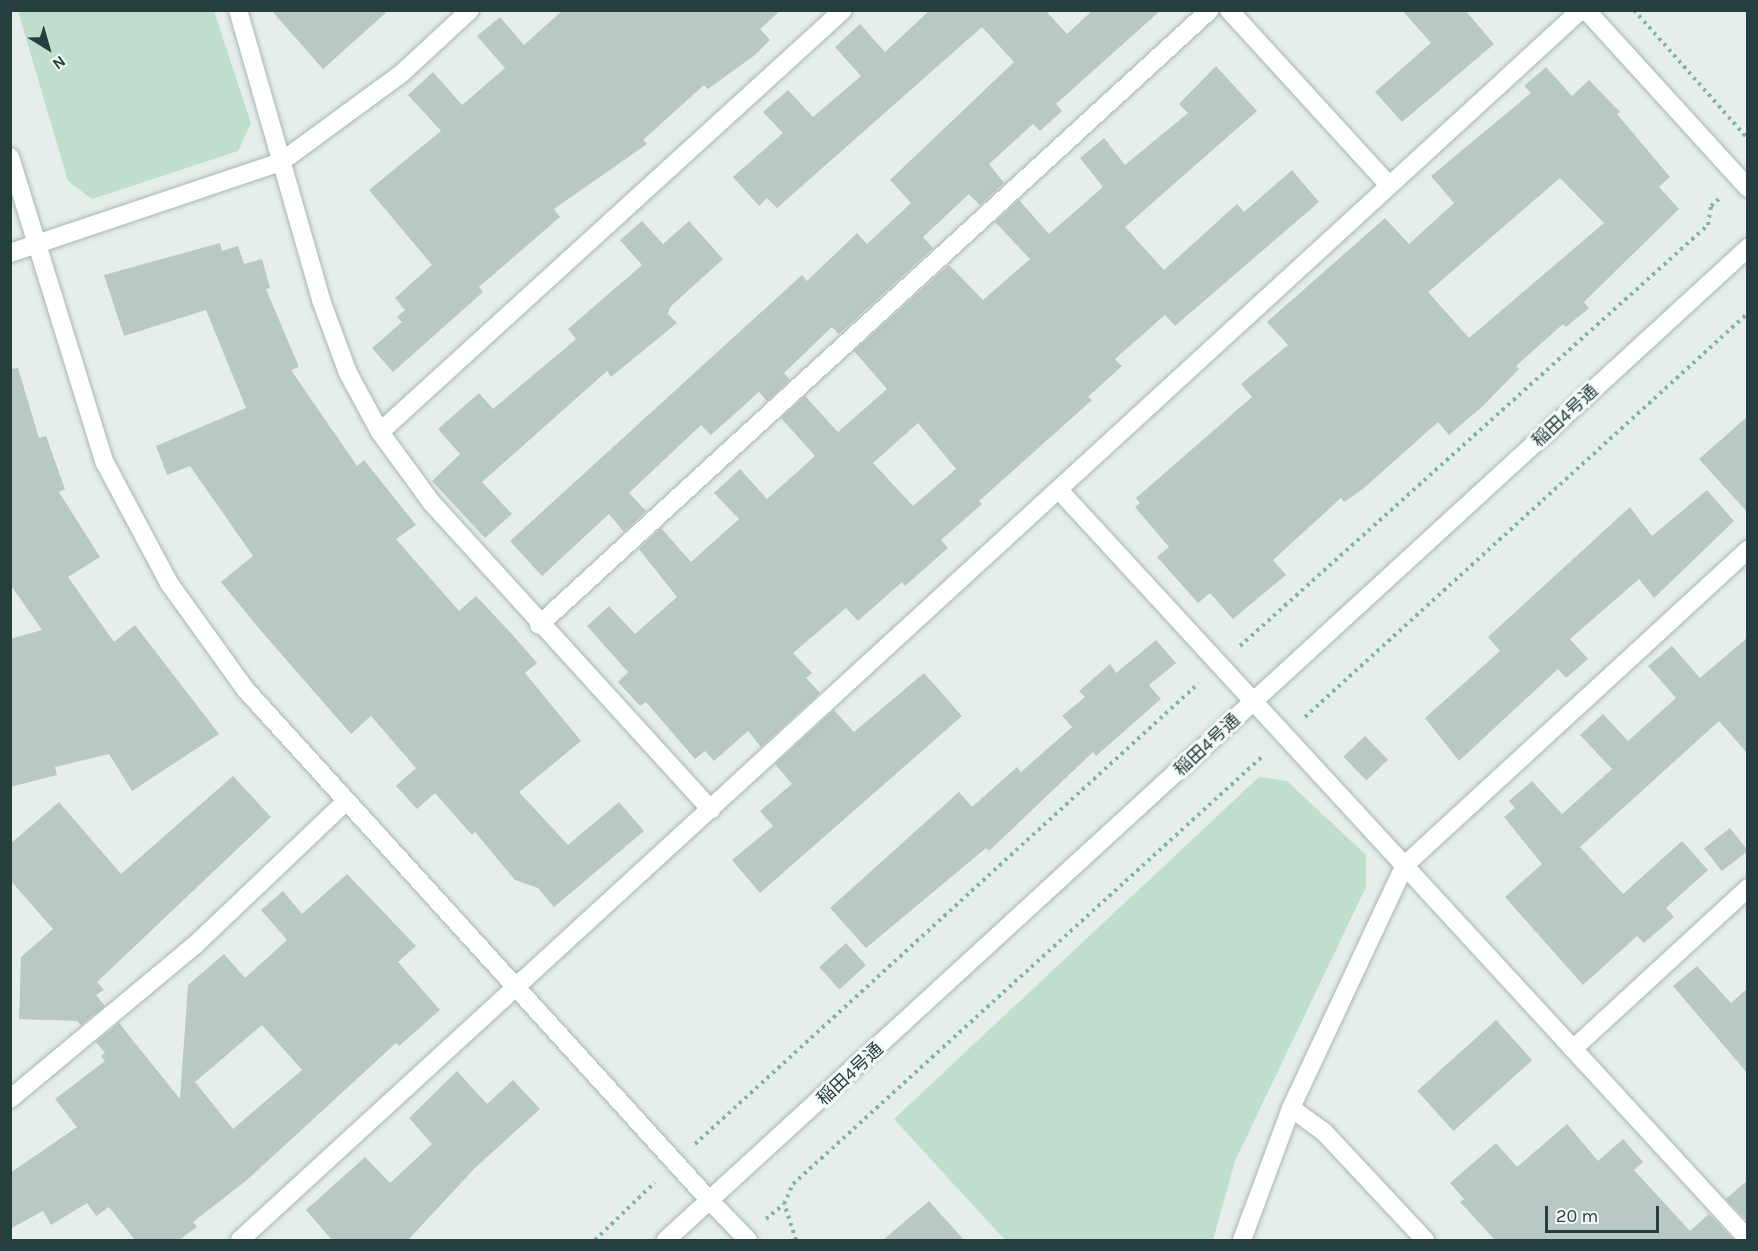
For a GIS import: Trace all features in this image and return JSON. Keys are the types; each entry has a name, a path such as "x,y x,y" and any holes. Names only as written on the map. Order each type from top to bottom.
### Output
{"street":[{"path":"238,10 325,310 348,373 380,432 431,502 539,625 711,810"},
{"path":"10,252 281,162 401,74 470,10"},
{"path":"380,432 843,10"},
{"path":"539,625 1210,10"},
{"path":"1229,10 1388,184"},
{"path":"240,1240 1059,490 1388,184 1581,10"},
{"path":"1586,10 1744,184"},
{"path":"10,157 105,463 141,536 246,690 748,1240"},
{"name":"稲田4号通","path":"666,1240 711,1202 1748,248"},
{"path":"1059,490 1748,1239"},
{"path":"1242,1240 1291,1108 1405,865 1748,550"},
{"path":"12,1094 195,945 346,801"},
{"path":"1573,1049 1745,896"},
{"path":"1291,1108 1324,1132 1425,1240"}],"path":[{"path":"1634,10 1748,139"},
{"path":"595,1240 675,1162 1220,664 1708,225 1711,206 1744,184"},
{"path":"796,1240 784,1204 793,1184 1748,313"}],"green space":[{"path":"18,11 214,11 251,123 238,151 92,199 68,181"},
{"path":"1259,777 1287,781 1366,855 1366,887 1235,1161 1213,1240 1005,1240 894,1119"}],"building":[{"path":"271,10 389,10 323,69"},
{"path":"563,10 781,10 760,29 770,40 755,55 708,89 704,85 643,140 647,144 554,209 560,217 479,287 483,292 393,372 372,348 402,322 397,317 405,310 395,298 432,265 369,190 441,131 408,95 433,72 462,105 505,68 477,36 500,17 524,45"},
{"path":"930,10 1045,10 1067,34 1093,10 1161,10 1056,104 1062,111 1040,131 1033,124 989,164 1004,183 980,205 969,194 923,237 933,248 839,334 832,327 784,373 790,380 767,401 759,392 711,435 701,425 629,493 646,511 624,532 609,514 542,576 510,541 802,275 807,281 857,233 867,244 911,203 890,180 1014,62 982,27 777,208 767,198 759,206 733,177 783,133 763,112 788,90 813,117 861,76 835,47 860,24 885,52"},
{"path":"1402,10 1465,10 1494,44 1402,122 1375,92 1431,43"},
{"path":"1216,66 1257,111 1125,227 1164,270 1237,204 1244,212 1292,170 1319,202 1175,326 1165,315 1115,359 1122,366 1088,397 1092,400 979,501 982,504 941,540 948,548 905,586 902,582 858,621 846,608 793,653 812,673 806,678 820,693 761,747 748,731 714,761 705,751 695,759 646,702 640,706 618,682 628,672 587,626 609,606 635,634 677,597 639,549 661,528 691,562 739,519 714,493 740,469 767,499 815,456 781,418 805,396 838,432 887,389 854,351 949,265 983,300 1030,259 995,222 1019,200 1049,234 1103,187 1080,158 1104,138 1125,165 1188,113 1179,104","holes":["918,423 956,469 913,506 873,463"]},
{"path":"1546,67 1572,96 1589,80 1620,112 1617,114 1670,177 1659,187 1679,209 1584,302 1589,308 1566,327 1563,324 1516,366 1519,369 1482,407 1449,435 1438,422 1364,488 1344,502 1341,498 1273,560 1286,575 1233,619 1210,593 1198,603 1157,557 1169,547 1135,507 1140,503 1136,498 1252,397 1241,384 1288,345 1267,322 1385,218 1409,244 1454,203 1431,176 1531,93 1524,86","holes":["1560,178 1604,223 1469,338 1428,292"]},
{"path":"642,221 663,244 689,221 723,259 670,307 668,314 677,323 611,377 607,371 482,482 512,514 485,538 432,481 460,454 438,429 479,393 493,409 576,339 568,329 642,265 620,240"},
{"path":"220,243 222,251 238,246 244,264 262,259 270,288 266,289 299,367 291,370 357,466 364,460 416,525 396,539 459,611 476,596 510,632 537,663 525,673 581,741 519,792 568,845 619,802 644,831 554,907 538,888 515,880 475,832 472,835 435,793 417,809 396,786 416,768 371,716 351,734 262,632 221,582 253,556 190,466 167,475 156,446 246,408 206,310 124,336 104,275"},
{"path":"18,368 39,438 46,436 65,489 59,492 100,557 68,577 114,642 135,625 219,734 132,791 109,754 55,767 57,775 10,787 10,639 42,630 10,584 10,369"},
{"path":"1748,416 1748,513 1699,459"},
{"path":"1707,490 1734,521 1654,598 1639,579 1570,639 1588,659 1566,678 1558,669 1459,761 1425,718 1500,651 1488,637 1630,507 1652,536"},
{"path":"1748,637 1748,754 1719,721 1580,847 1623,894 1682,841 1708,870 1666,908 1674,917 1644,943 1637,936 1583,985 1505,897 1542,864 1504,817 1515,808 1509,801 1532,781 1562,814 1612,769 1580,735 1603,714 1628,741 1676,698 1648,666 1672,646 1700,678"},
{"path":"1156,640 1176,663 1149,685 1161,699 1096,756 1093,752 989,851 986,848 866,948 830,908 959,792 972,807 1017,767 1021,772 1072,727 1062,716 1085,697 1079,691 1110,664 1116,673"},
{"path":"924,673 962,716 760,893 732,860 773,826 760,811 792,784 775,764 834,710 854,732"},
{"path":"1365,736 1388,760 1366,781 1343,757"},
{"path":"233,776 271,817 97,982 104,990 96,995 105,1006 81,1025 77,1021 19,1019 21,957 53,929 10,880 10,844 59,802 121,874"},
{"path":"1730,828 1748,851 1722,871 1704,848"},
{"path":"347,874 416,946 398,962 440,1010 399,1046 396,1043 247,1180 193,1222 197,1227 179,1240 135,1240 109,1207 96,1216 87,1203 51,1225 43,1211 10,1229 10,1173 77,1127 55,1099 105,1061 101,1056 105,1053 96,1042 119,1023 180,1099 188,985 224,954 245,978 287,940 261,910 283,891 302,914","holes":["262,1025 302,1070 233,1129 195,1082"]},
{"path":"846,943 866,965 839,989 819,967"},
{"path":"1697,966 1731,1003 1748,988 1748,1074 1673,986"},
{"path":"1496,1020 1532,1060 1453,1131 1417,1091"},
{"path":"457,1071 487,1104 513,1080 540,1109 475,1168 408,1240 332,1240 306,1210 365,1157 390,1183 432,1144 409,1118"},
{"path":"1567,1124 1598,1161 1623,1139 1643,1162 1634,1170 1690,1231 1709,1214 1734,1240 1495,1240 1460,1202 1464,1199 1450,1183 1496,1143 1517,1167"},
{"path":"1748,1180 1748,1222 1726,1199"},
{"path":"929,1201 964,1240 883,1240"}]}
